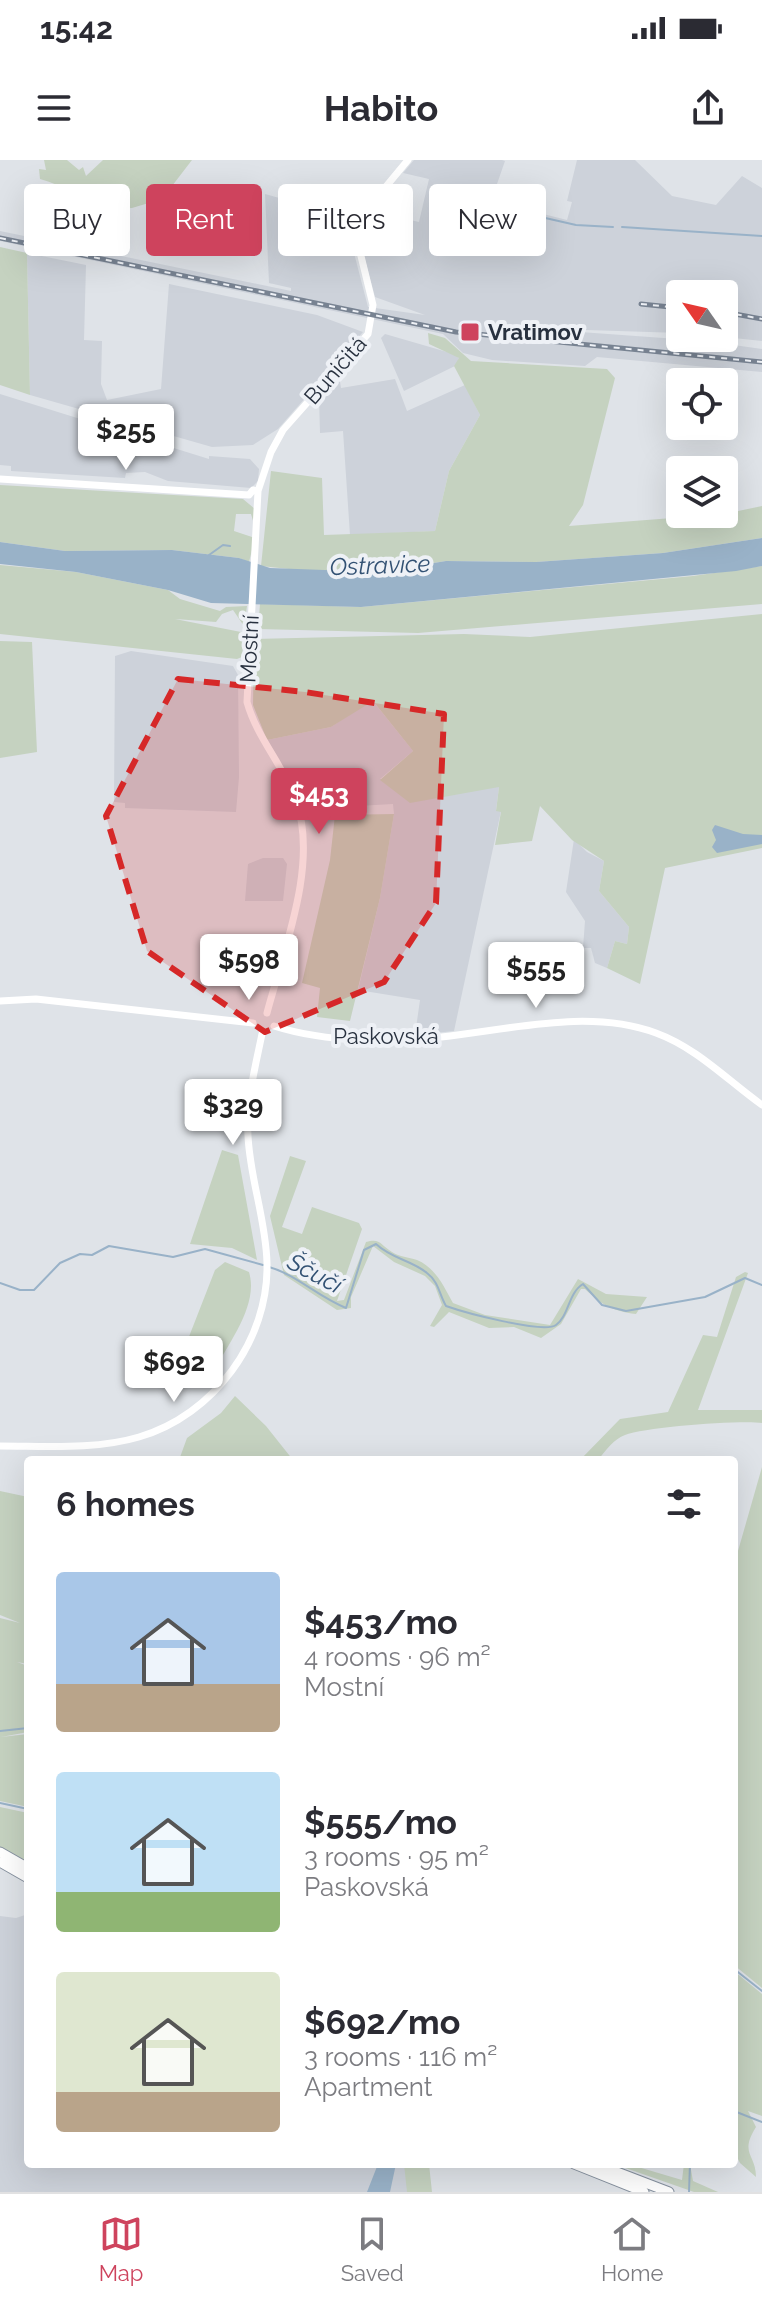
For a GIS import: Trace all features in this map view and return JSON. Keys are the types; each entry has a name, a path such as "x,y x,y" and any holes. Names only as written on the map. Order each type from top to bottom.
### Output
{"highway":[{"path":"0,1852 24,1866"},
{"path":"0,1862 24,1876"},
{"path":"584,2168 644,2192"},
{"path":"606,2168 669,2192"}],"main road":[{"name":"Buničitá","path":"255,556 255,495 271,452 283,430 368,334 373,305 359,248 359,230 366,211 408,160"},
{"path":"0,479 255,495"},
{"name":"Mostní","path":"255,556 247,702 256,729 296,800 304,844 296,901 267,1013"},
{"path":"0,1001 63,1001 253,1023"},
{"path":"267,1013 272,1017 274,1026 270,1032 262,1034 255,1030 253,1023 259,1014 267,1013"},
{"name":"Paskovská","path":"274,1026 328,1036 424,1039 564,1022 634,1027 679,1042 762,1105"},
{"path":"0,1446 94,1445 140,1437 179,1419 218,1388 244,1352 258,1322 267,1271 248,1123 262,1034"}],"highlighted area":[{"path":"178,679 305,692 444,714 436,903 384,982 265,1032 147,951 106,816"}],"shaded area":[{"path":"414,160 505,161 497,184 429,184 429,256 546,256 546,215 567,220 572,202 567,201 577,160 635,160 672,196 716,205 742,176 762,188 762,341 738,338 738,280 666,280 666,333 525,328 666,338 666,352 738,352 738,346 762,349 762,372 597,357 585,366 492,360 463,353 443,334 71,256 121,256 291,291 291,288 269,283 265,194 278,198 278,256 355,256 368,307 425,315 375,297 364,256 413,256 413,221 419,222 429,179 403,173"},
{"path":"0,231 24,236 24,246 0,241"},
{"path":"27,256 86,265 84,340 102,341 101,384 107,400 161,389 169,284 317,315 363,332 278,429 253,445 212,447 30,395"},
{"path":"385,334 454,354 459,358 457,365 404,391 381,338"},
{"path":"339,375 341,388 395,379 407,411 465,385 480,415 449,471 435,531 350,535 343,431 320,433 319,397"},
{"path":"0,394 209,459 209,456 250,459 259,469 258,481 251,488 168,481 145,472 126,473 125,478 11,471 11,466 0,465"},
{"path":"131,651 233,666 238,675 239,777 236,812 125,808 125,803 114,802 115,656"},
{"path":"372,700 413,751 380,779 499,787 496,810 501,811 454,1031 415,1035 420,1000 358,990 380,898 393,804 304,809 267,740 331,727"},
{"path":"574,839 587,852 604,861 599,891 629,927 627,944 615,941 607,968 595,963 591,948 583,948 585,921 566,892"},
{"path":"263,858 283,858 287,864 283,901 245,901 248,864"},
{"path":"24,1915 24,2168 405,2168 408,2192 0,2192 0,1916 16,1918"}],"green space":[{"path":"44,160 67,160 79,170 83,167 86,176 103,160 192,160 174,184 146,184 146,204 132,208 130,184 56,184 40,179 39,169 46,170"},
{"path":"0,247 24,252 27,256 30,395 0,385"},
{"path":"428,333 445,338 471,361 607,369 615,378 583,505 569,526 666,518 666,528 738,528 738,511 762,506 762,538 663,553 536,562 446,561 379,572 317,572 261,566 271,471 322,478 324,535 435,531 449,471 480,415 454,366 459,358 429,344"},
{"path":"0,485 243,499 255,509 254,524 251,514 236,514 234,531 255,538 249,562 239,558 172,550 65,551 0,542"},
{"path":"0,565 76,572 168,590 180,599 220,611 226,607 247,606 244,626 233,610 222,614 216,622 175,619 241,632 244,635 242,657 237,659 0,634"},
{"path":"762,566 762,604 418,633 258,629 260,604 361,607 693,576"},
{"path":"762,614 762,848 665,868 640,984 607,968 615,941 627,944 629,927 599,891 604,861 572,840 540,806 532,841 495,845 501,812 496,811 499,787 410,803 380,780 413,751 373,701 331,727 267,740 253,705 254,639 464,634 530,637"},
{"path":"0,641 32,642 37,752 0,758"},
{"path":"394,814 380,898 350,1021 317,1017 320,988 302,983 330,860 335,815"},
{"path":"222,1150 238,1155 257,1260 232,1248 190,1244"},
{"path":"290,1156 306,1161 282,1227 302,1234 312,1207 359,1223 362,1229 337,1301 344,1300 366,1242 375,1241 395,1254 424,1263 439,1278 453,1303 485,1315 550,1325 578,1279 606,1294 647,1297 636,1314 608,1306 581,1289 561,1324 541,1338 514,1327 489,1328 449,1312 434,1327 430,1326 442,1305 435,1286 425,1276 394,1262 373,1246 351,1297 351,1308 337,1310 284,1275 270,1216"},
{"path":"225,1262 249,1272 250,1297 241,1323 214,1371 183,1352 215,1270"},
{"path":"748,1273 698,1410 762,1410 762,1423 735,1422 652,1429 617,1439 601,1456 584,1456 620,1419 668,1412 703,1335 717,1337 736,1277"},
{"path":"235,1396 266,1426 290,1456 180,1456 187,1438 221,1413"},
{"path":"762,1467 762,1988 738,1968 738,1551"},
{"path":"0,1491 24,1496 24,1663 17,1662 24,1665 24,1733 1,1737 24,1734 24,1806 0,1801 0,1618 20,1623 0,1615"},
{"path":"0,1807 24,1812 24,1860 0,1847"},
{"path":"738,1974 762,1994 762,2116 748,2111 756,2127 749,2149 756,2177 740,2163"},
{"path":"404,2168 429,2168 432,2192 407,2192"},
{"path":"625,2168 642,2168 682,2180 684,2168 691,2168 693,2181 718,2192 694,2192"}],"water":[{"path":"762,538 762,566 736,571 361,607 211,603 168,590 76,572 0,564 0,542 65,551 172,550 239,558 270,568 379,572 446,561 536,562 663,553"},
{"path":"715,825 743,834 762,835 762,844 717,853 712,847 716,840 712,830"},
{"path":"376,2168 395,2168 390,2192 367,2192"}],"waterway":[{"path":"546,218 576,225 613,227"},
{"path":"622,227 762,236"},
{"path":"209,555 223,545 230,546"},
{"name":"Ščučí","path":"269,1267 346,1308 364,1250 376,1244 431,1277 446,1306 536,1327 556,1325 564,1316 574,1293 583,1284 602,1305 626,1311 705,1297 745,1278 762,1285"},
{"name":"Ščučí","path":"0,1283 20,1290 34,1290 60,1263 80,1254 92,1255 109,1246 173,1257 205,1249 263,1265"},
{"path":"0,1731 24,1728"},
{"path":"0,1803 24,1808"},
{"path":"738,1972 762,1991"},
{"path":"738,2113 762,2122"},
{"path":"689,2192 690,2168"}],"railway":[{"path":"0,238 456,332 762,362"},
{"path":"641,304 666,307"},
{"path":"738,315 762,319"}],"place":[{"name":"Vratimov","path":"470,332"}],"water label":[{"name":"Ostravice","path":"380,565"}]}
